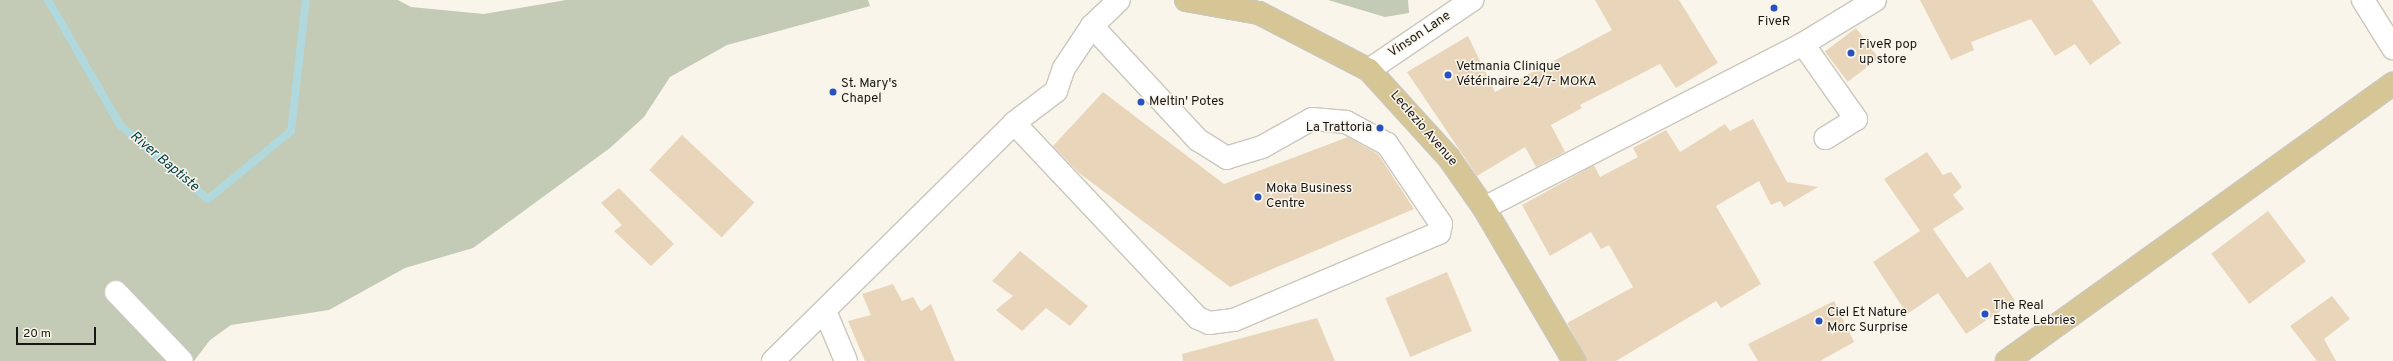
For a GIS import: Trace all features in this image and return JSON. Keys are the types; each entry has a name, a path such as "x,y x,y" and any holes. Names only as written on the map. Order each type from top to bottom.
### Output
{"main road":[{"name":"Leclezio Avenue","path":"1186,0 1259,13 1369,70 1449,158 1484,208 1567,358"},
{"path":"2007,361 2393,84"}],"street":[{"path":"773,361 1014,123 1056,91 1064,68 1092,26 1118,0"},
{"name":"Vinson Lane","path":"1369,70 1472,0"},
{"path":"1484,208 1803,44 1875,0"},
{"path":"2363,0 2393,48"},
{"path":"1014,123 1198,318 1209,323 1234,320 1439,233 1441,224 1387,144 1346,122 1312,119 1262,147 1227,158 1198,140 1092,26"},
{"path":"1803,44 1856,119 1826,138"},
{"path":"116,292 182,361"},
{"path":"825,311 846,361"}],"green space":[{"path":"0,0 398,0 411,7 484,14 566,0 868,0 870,6 727,45 670,77 644,117 610,148 473,248 405,268 329,310 231,325 210,340 194,361 0,361"},
{"path":"1328,0 1408,0 1409,13 1385,17"}],"building":[{"path":"1595,0 1679,0 1718,63 1676,88 1660,64 1580,105 1582,108 1551,125 1565,152 1536,167 1525,147 1477,176 1407,72 1468,36 1495,92 1612,30"},
{"path":"1920,0 2092,0 2121,43 2090,65 2075,44 2055,56 2031,19 1971,42 1974,50 1951,60"},
{"name":"FiveR pop up store","path":"1856,28 1879,58 1848,82 1825,51"},
{"name":"Moka Business Centre","path":"1103,92 1224,184 1348,137 1378,154 1414,209 1230,287 1078,172 1053,146"},
{"path":"1753,119 1787,182 1818,187 1784,207 1780,201 1771,205 1759,181 1716,206 1761,284 1721,308 1716,301 1616,361 1587,361 1567,323 1633,287 1609,245 1601,249 1591,232 1550,256 1522,205 1594,165 1600,177 1638,157 1633,148 1666,130 1680,152 1725,124 1730,131"},
{"path":"682,135 754,203 722,238 649,170"},
{"path":"1927,152 1943,175 1951,172 1962,187 1953,195 1964,209 1933,229 1967,278 1990,262 2015,301 1966,334 1938,293 1907,314 1873,262 1920,231 1884,179"},
{"path":"619,188 674,244 651,266 614,231 622,225 601,203"},
{"path":"2268,211 2306,261 2249,304 2211,254"},
{"path":"1020,251 1088,306 1070,326 1046,308 1022,331 996,310 1013,296 992,281"},
{"path":"1447,272 1472,331 1410,357 1385,298"},
{"path":"893,284 902,301 913,297 921,311 931,304 955,361 865,361 848,321 871,315 862,294"},
{"path":"2332,296 2350,319 2324,339 2336,361 2317,361 2290,326"},
{"name":"Ciel Et Nature Morc Surprise","path":"1834,301 1854,342 1820,361 1758,361 1748,344"},
{"path":"1317,318 1335,361 1183,361 1182,354"}],"waterway":[{"name":"River Baptiste","path":"48,0 120,125 208,199 291,131 306,0"}],"place":[{"name":"FiveR","path":"1774,8"},
{"name":"FiveR pop up store","path":"1851,53"},
{"name":"Vetmania Clinique Vétérinaire 24/7- MOKA","path":"1448,75"},
{"name":"St. Mary's Chapel","path":"833,92"},
{"name":"Meltin' Potes","path":"1141,102"},
{"name":"La Trattoria","path":"1380,128"},
{"name":"Moka Business Centre","path":"1258,197"},
{"name":"The Real Estate Lebries","path":"1985,314"},
{"name":"Ciel Et Nature Morc Surprise","path":"1819,321"}]}
